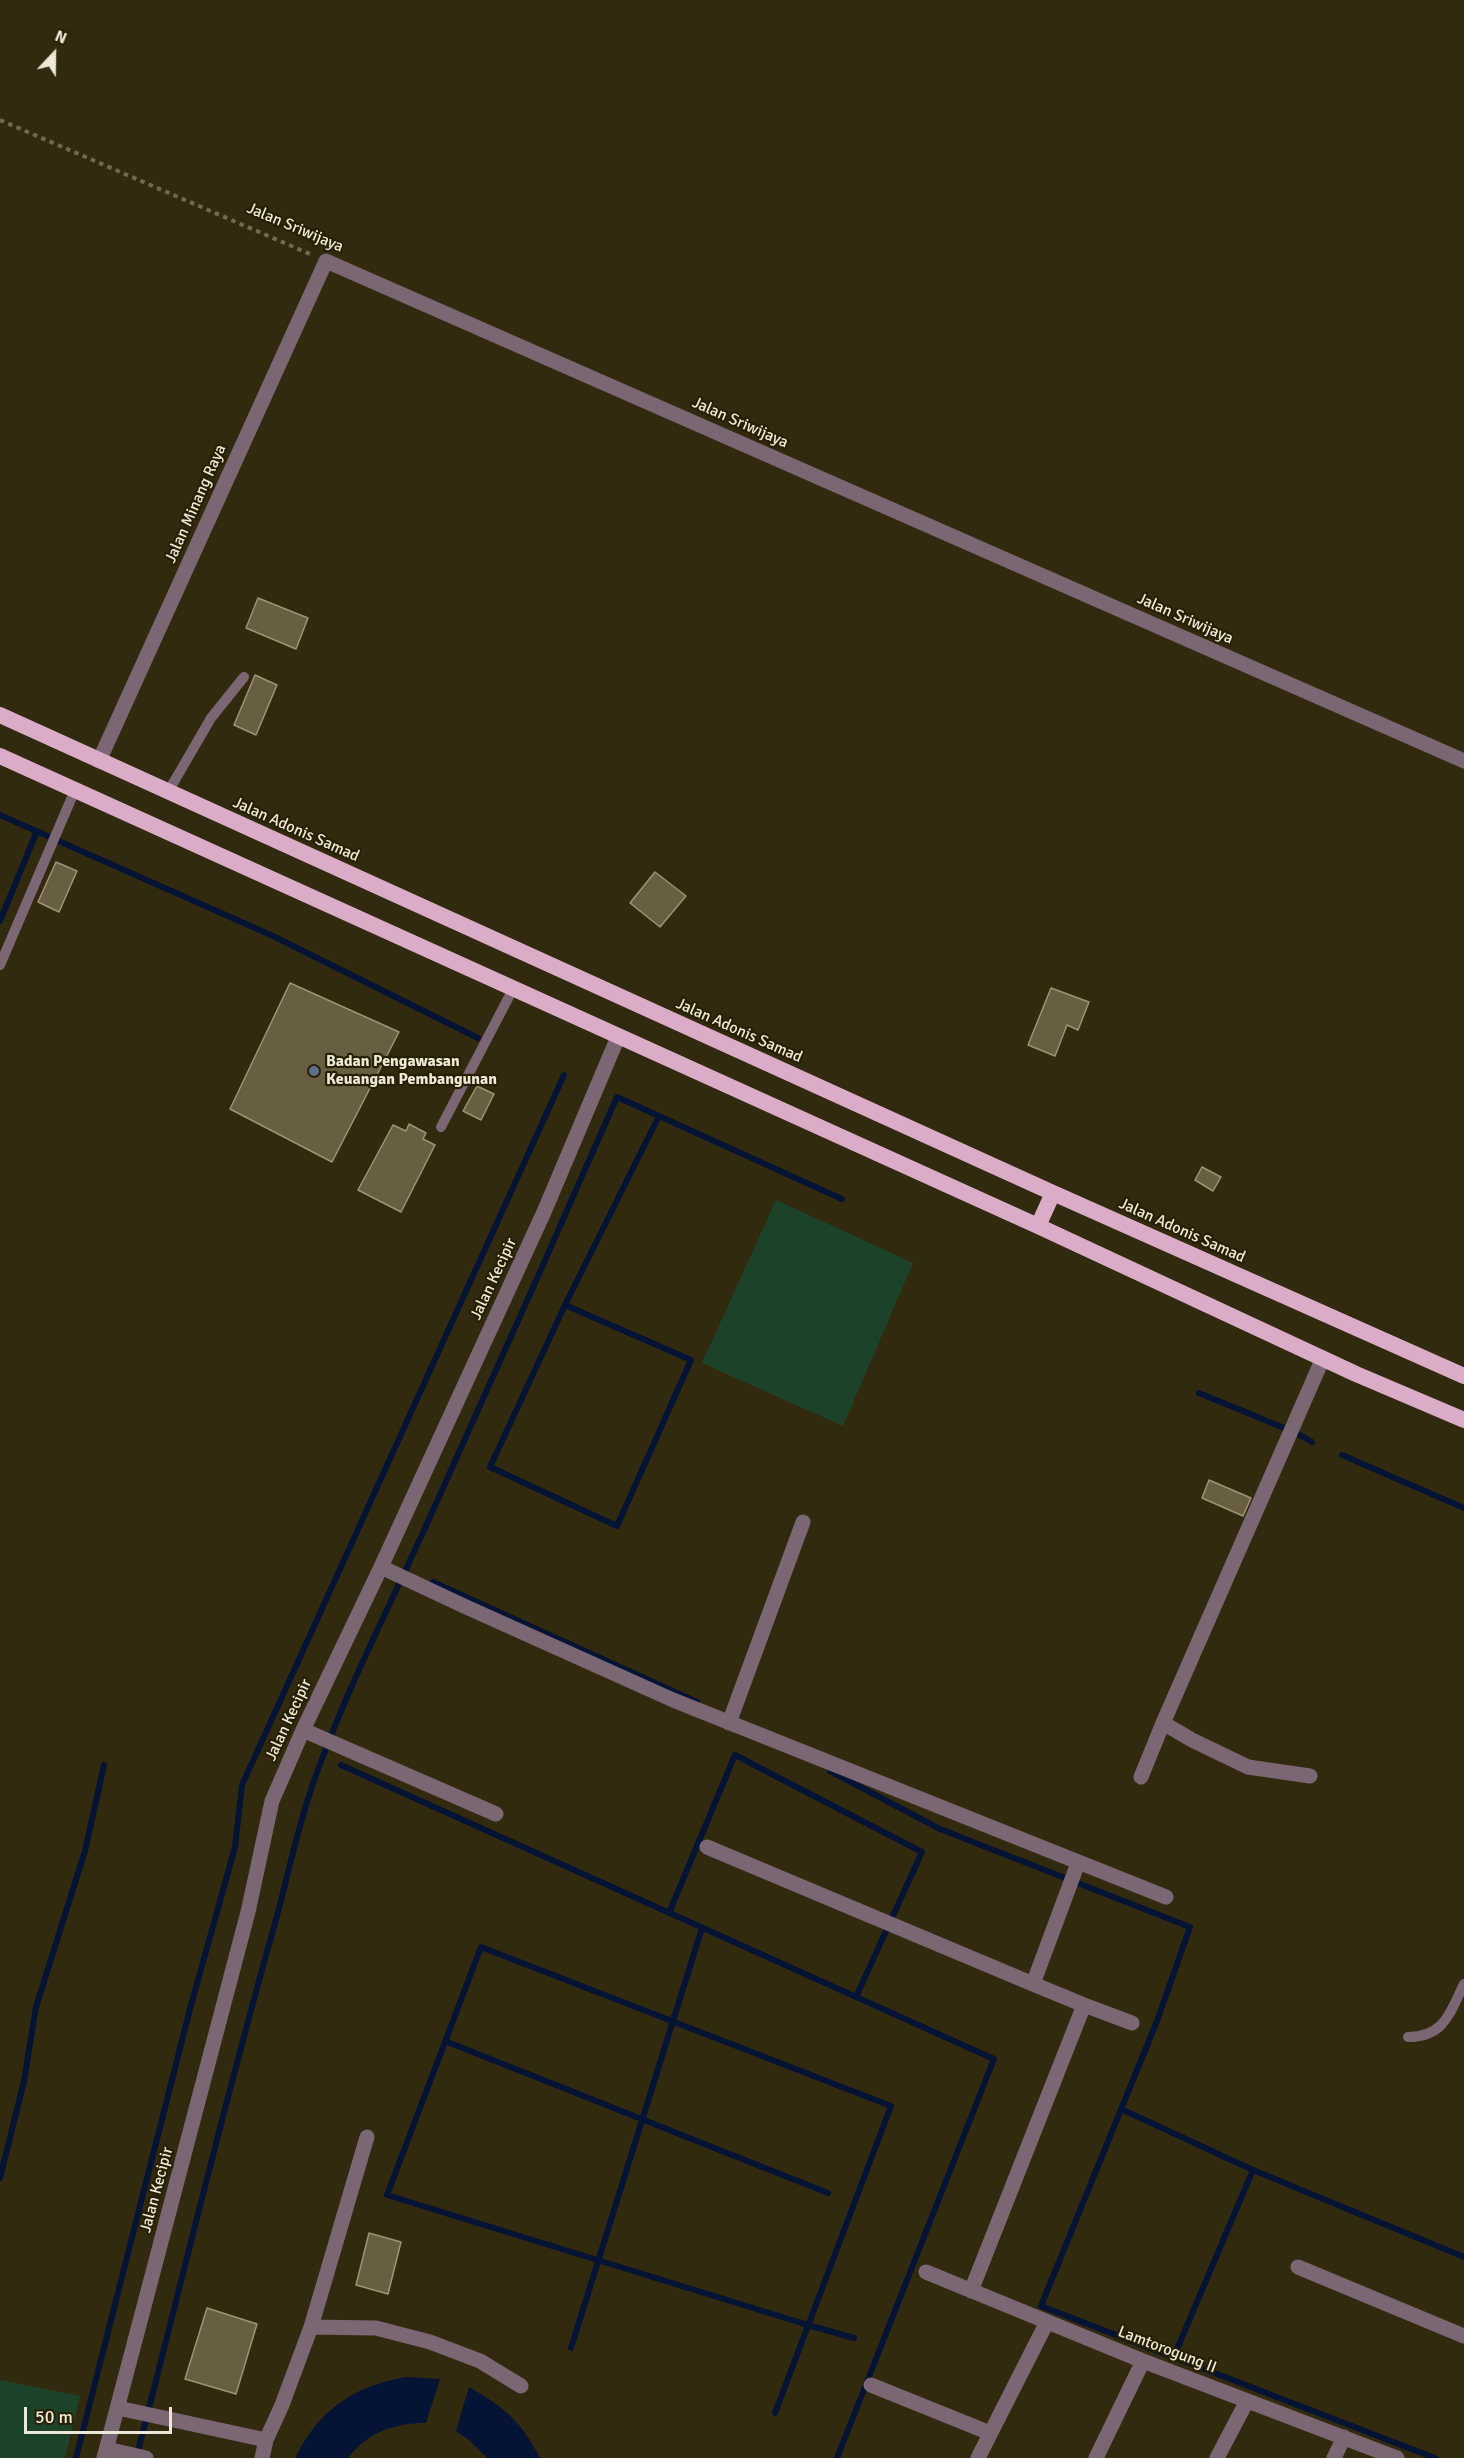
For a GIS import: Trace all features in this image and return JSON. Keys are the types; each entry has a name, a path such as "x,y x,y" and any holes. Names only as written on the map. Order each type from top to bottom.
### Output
{"highway":[{"name":"Jalan Adonis Samad","path":"0,715 1053,1193 1464,1376"},
{"path":"0,756 1464,1420"},
{"path":"1038,1226 1053,1193"}],"street":[{"name":"Jalan Minang Raya","path":"99,761 326,261"},
{"name":"Jalan Sriwijaya","path":"326,261 1464,761"},
{"name":"Jalan Kecipir","path":"105,2454 248,1912 272,1801 539,1223 618,1037"},
{"path":"1141,1777 1323,1358"},
{"path":"729,1723 803,1522"},
{"path":"381,1567 729,1723 1076,1869 1166,1897"},
{"path":"1163,1723 1248,1767 1310,1776"},
{"path":"303,1730 496,1814"},
{"path":"707,1847 1132,2024"},
{"path":"1033,1983 1076,1869"},
{"path":"971,2291 1084,2005"},
{"path":"262,2458 266,2440 282,2405 311,2327 367,2137"},
{"path":"1298,2267 1464,2336"},
{"name":"Lamtorogung II","path":"926,2272 1143,2361 1397,2458"},
{"path":"978,2458 1047,2322"},
{"path":"311,2327 376,2328 430,2342 480,2361 521,2386"},
{"path":"1096,2458 1143,2361"},
{"path":"872,2385 990,2433"},
{"path":"1217,2458 1247,2401"},
{"path":"118,2408 266,2440"},
{"path":"1334,2458 1344,2438"},
{"path":"105,2454 146,2458"}],"lane":[{"path":"168,792 211,718 244,677"},
{"path":"0,965 75,790"},
{"path":"441,1127 513,989"},
{"path":"1408,2037 1427,2036 1442,2025 1464,1984"}],"path":[{"name":"Jalan Sriwijaya","path":"0,120 326,261"}],"green space":[{"path":"776,1200 913,1263 843,1426 702,1363"},
{"path":"0,2380 80,2396 65,2458 0,2458"}],"water":[{"path":"406,2377 440,2379 426,2423 393,2427 383,2431 364,2442 348,2458 295,2458 315,2426 340,2403 369,2387"},
{"path":"469,2387 511,2416 540,2458 487,2458 456,2431"}],"building":[{"path":"258,598 308,618 296,649 246,628"},
{"path":"255,675 277,685 256,735 234,725"},
{"path":"56,862 77,871 59,912 38,902"},
{"path":"655,872 686,896 660,927 630,903"},
{"name":"Badan Pengawasan Keuangan Pembangunan","path":"290,983 399,1032 332,1162 230,1109"},
{"path":"1051,988 1089,1002 1078,1030 1067,1025 1055,1056 1028,1045"},
{"path":"477,1086 494,1094 481,1120 463,1111"},
{"path":"409,1124 426,1133 423,1139 435,1145 401,1212 358,1190 393,1125 406,1131"},
{"path":"1202,1167 1221,1177 1213,1191 1195,1180"},
{"path":"1209,1480 1251,1498 1243,1516 1202,1498"},
{"path":"369,2233 401,2242 388,2294 356,2285"},
{"path":"207,2308 257,2324 236,2394 185,2379"}],"waterway":[{"path":"0,815 273,936 478,1038"},
{"path":"0,921 37,831"},
{"path":"76,2458 190,2009 235,1847 242,1785 564,1075"},
{"path":"137,2455 237,2064 312,1788 356,1676 474,1421 617,1097 842,1199"},
{"path":"565,1305 691,1360 617,1526 490,1467 565,1305 659,1116"},
{"path":"1199,1393 1284,1428"},
{"path":"1298,1434 1312,1442"},
{"path":"1342,1455 1464,1508"},
{"path":"433,1582 697,1702"},
{"path":"669,1913 735,1755 922,1852 856,1997"},
{"path":"0,2178 24,2081 36,2007 85,1851 104,1765"},
{"path":"341,1765 994,2059 837,2458"},
{"path":"830,1771 940,1829 1190,1927 1157,2021 1041,2306 1435,2458"},
{"path":"571,2348 702,1928"},
{"path":"775,2413 891,2106 481,1947 387,2195 808,2325 854,2338"},
{"path":"445,2041 828,2193"},
{"path":"1121,2109 1253,2170"},
{"path":"1174,2356 1253,2170 1464,2257"}],"place":[{"name":"Badan Pengawasan Keuangan Pembangunan","path":"314,1071"}]}
